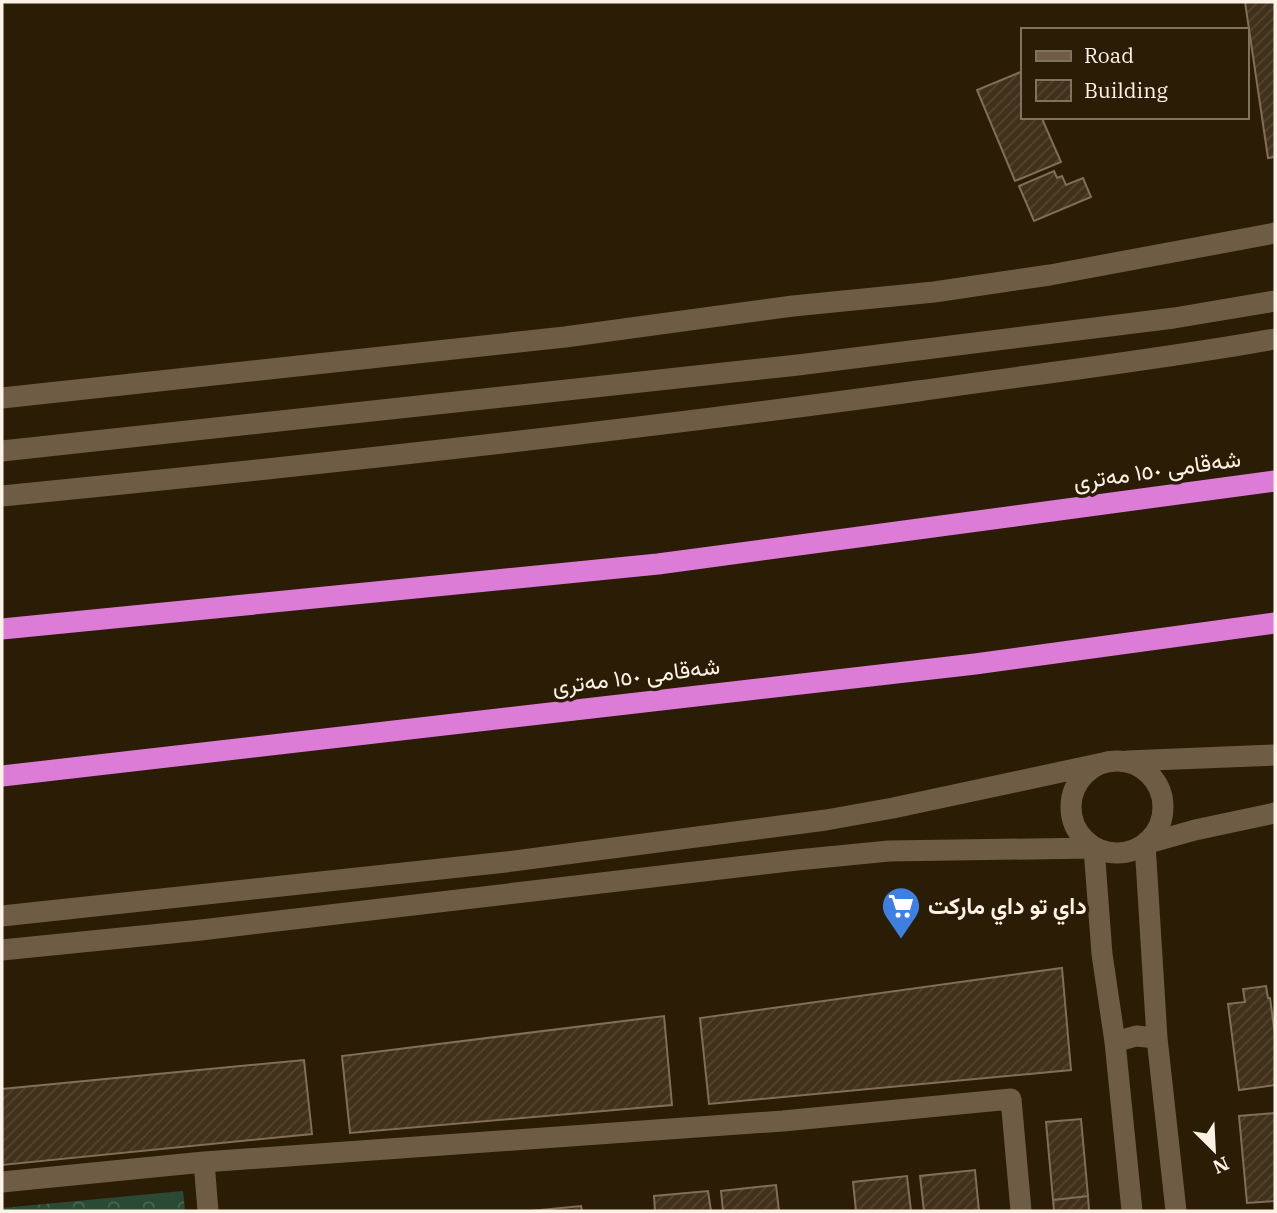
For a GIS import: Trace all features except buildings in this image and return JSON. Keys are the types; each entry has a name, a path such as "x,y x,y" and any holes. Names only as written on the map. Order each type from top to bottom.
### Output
{"highway":[{"name":"شەقامی ١٥٠ مەتری","path":"2,629 658,564 1275,481"},
{"name":"شەقامی ١٥٠ مەتری","path":"2,776 975,664 1275,623"}],"street":[{"path":"2,398 537,340 793,306 934,292 1051,275 1275,233"},
{"path":"2,451 798,365 1174,317 1275,301"},
{"path":"2,496 698,420 1128,362 1275,339"},
{"path":"2,916 506,862 826,820 1102,763 1275,755"},
{"path":"1126,761 1140,766 1152,776 1160,789 1164,804 1156,833 1145,844 1157,1038 1176,1211"},
{"path":"1102,763 1081,778 1070,803 1075,829 1083,840 1094,848 1102,954 1115,1042 1132,1211"},
{"path":"2,950 201,930 797,859 889,851 1094,848 1120,853 1195,830 1275,813"},
{"path":"1115,1042 1136,1036 1157,1038"},
{"path":"2,1182 204,1162 783,1121 1011,1099 1021,1211"},
{"path":"204,1162 208,1211"}],"green space":[{"path":"183,1191 185,1211 2,1211 2,1208"}],"place":[{"name":"داي تو داي ماركت","path":"901,940"}]}
